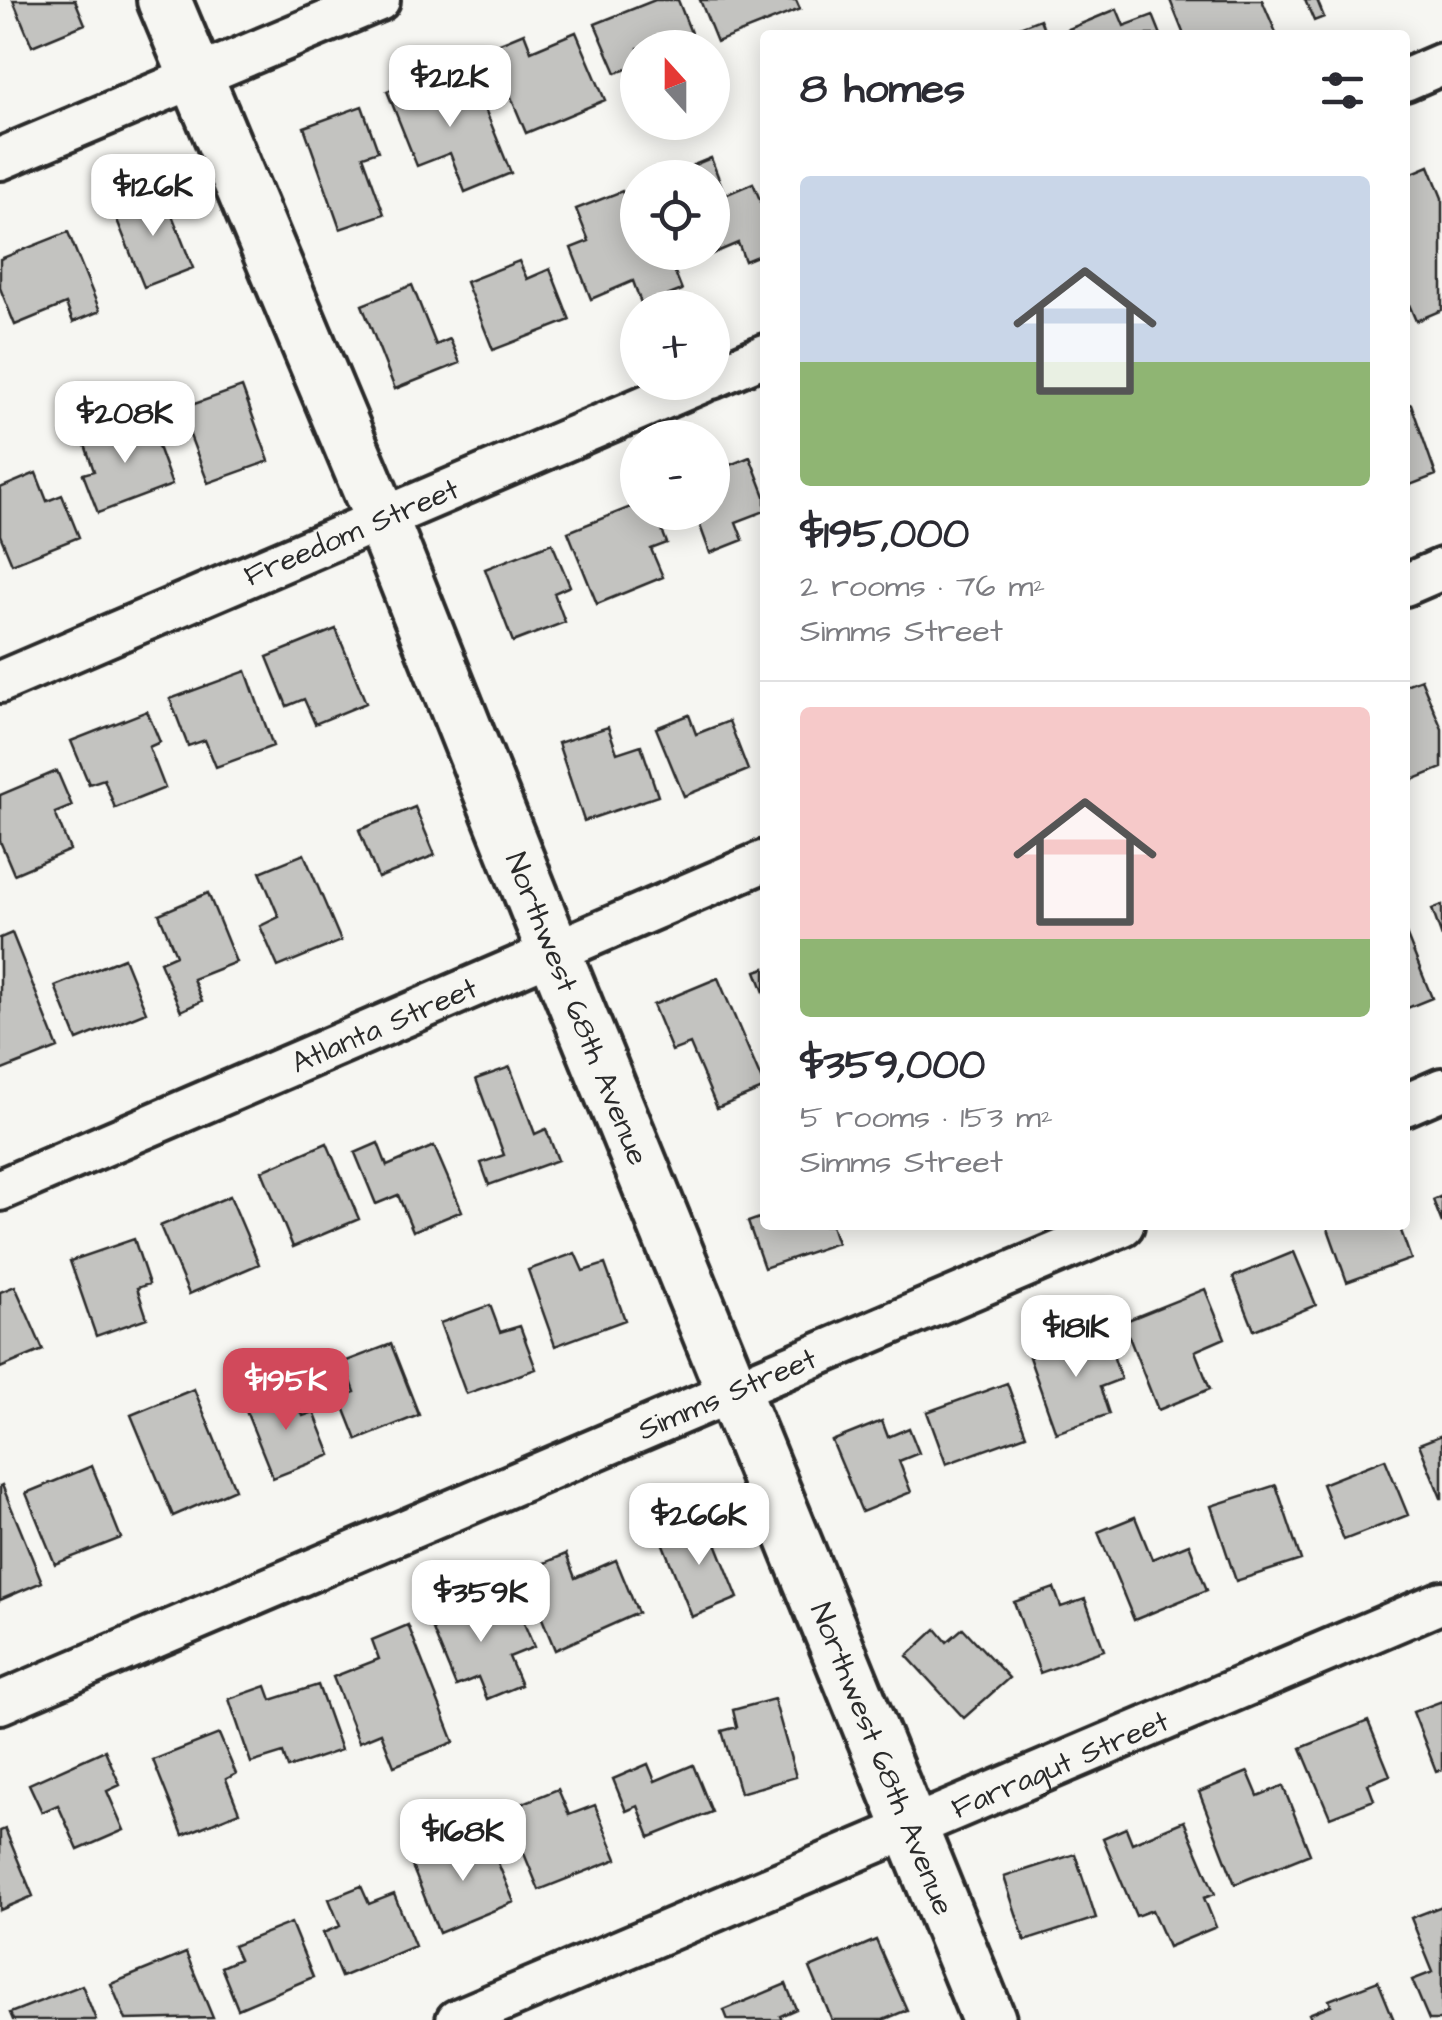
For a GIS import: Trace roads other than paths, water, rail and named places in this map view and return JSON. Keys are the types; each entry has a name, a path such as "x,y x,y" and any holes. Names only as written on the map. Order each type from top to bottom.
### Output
{"street":[{"name":"Northwest 68th Avenue","path":"164,0 382,520 989,2020"},
{"path":"0,159 379,0"},
{"path":"1410,78 1442,64"},
{"path":"730,370 760,357"},
{"name":"Freedom Street","path":"0,682 660,400"},
{"path":"1410,582 1442,568"},
{"name":"Atlanta Street","path":"0,1190 760,863"},
{"path":"1410,1102 1442,1089"},
{"name":"Simms Street","path":"0,1703 1111,1230"},
{"name":"Farragut Street","path":"456,2020 1442,1602"}]}
